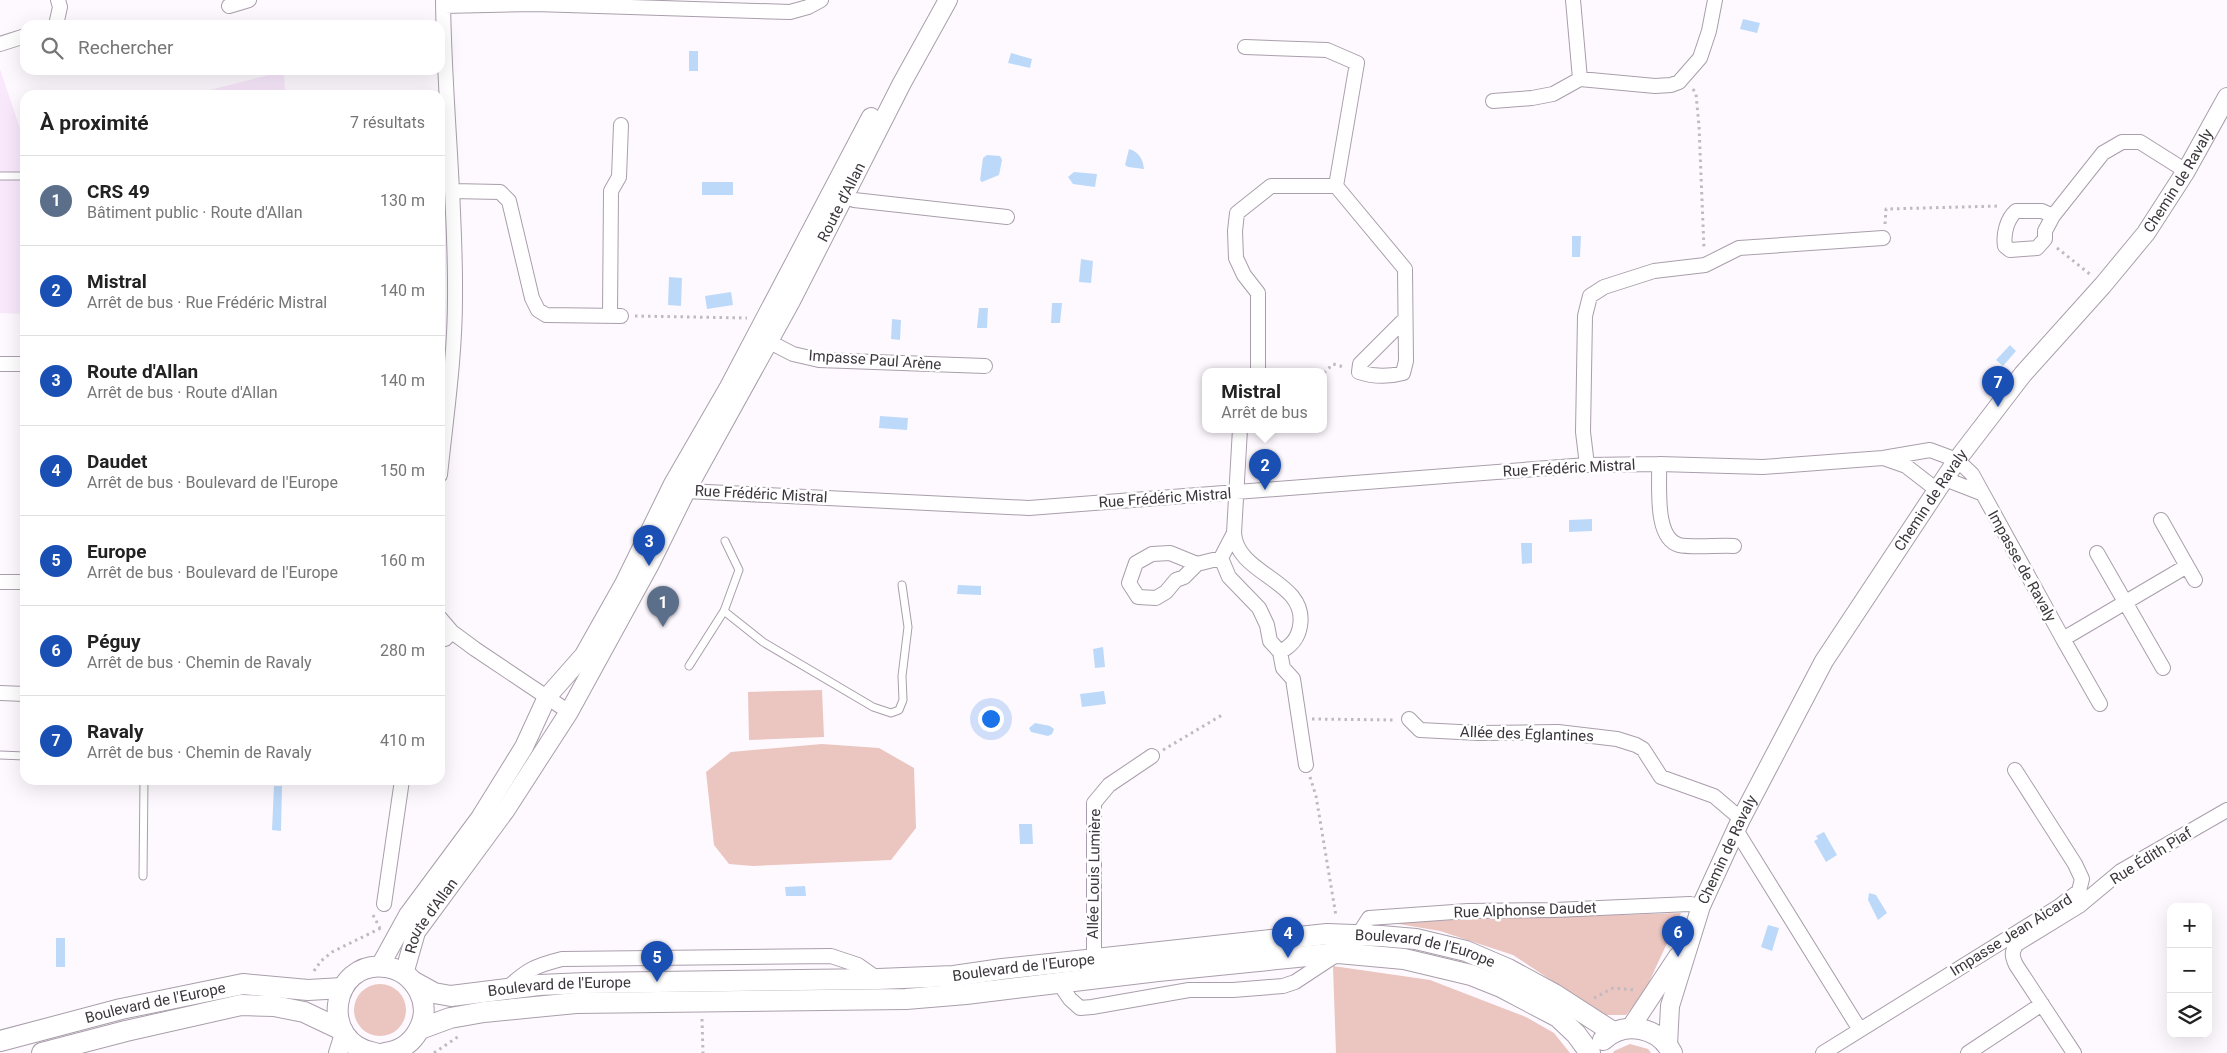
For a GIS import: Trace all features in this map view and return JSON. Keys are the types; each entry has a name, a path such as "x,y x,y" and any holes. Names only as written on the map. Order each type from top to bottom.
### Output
{"main road":[{"name":"Boulevard de l'Europe","path":"380,966 393,968 434,993 451,996 506,989 586,983 878,979 954,976 1253,941 1416,939 1466,951 1516,973 1622,1030 1645,1029 1658,1035 1670,1049"},
{"name":"Boulevard de l'Europe","path":"420,1029 450,1018 484,1012 576,1003 906,999 966,994 1059,983 1345,941 1404,959 1471,975 1501,987 1558,1017 1592,1053"},
{"path":"341,1039 337,1009 343,988 358,972 380,966"},
{"path":"385,1053 403,1047 413,1039 420,1029 424,1017 424,1005 409,978"},
{"name":"Boulevard de l'Europe","path":"0,1040 122,1009 243,984 308,990 343,988"},
{"name":"Boulevard de l'Europe","path":"42,1053 145,1026 241,1005 274,1006 304,1012 341,1039 375,1053"},
{"path":"1592,1053 1604,1038 1622,1030"}],"street":[{"path":"57,20 60,7 58,0"},
{"path":"229,6 249,0"},
{"path":"444,20 443,3 790,12 808,7 822,0"},
{"name":"Route d'Allan","path":"380,966 408,915 490,802 524,747 547,697 584,656 649,566 679,487 760,331 790,303 892,77 934,0"},
{"name":"Route d'Allan","path":"841,192 899,81 948,0"},
{"path":"1573,0 1580,80"},
{"path":"1493,101 1532,98 1553,94 1580,80 1655,86 1671,85 1685,76 1700,58 1709,31 1715,0"},
{"path":"0,44 20,38"},
{"path":"445,45 455,300 450,388 445,412"},
{"path":"1245,47 1327,50 1357,63 1336,186 1405,270 1404,320 1406,361 1403,373 1390,376 1371,376 1359,372 1360,364 1404,320"},
{"name":"Chemin de Ravaly","path":"1670,1049 1670,1006 1701,906 1738,825 1824,661 1958,460 2023,374 2103,285 2146,233 2186,171 2227,97"},
{"path":"452,191 500,192 509,201 532,298 538,310 546,314 616,316 611,191 619,177 621,124"},
{"path":"2053,216 2042,211 2014,212 2009,217 2004,239 2005,246 2010,250 2037,248 2045,239 2045,231 2053,216 2104,153 2122,142 2140,142 2186,171"},
{"path":"1258,368 1258,294 1244,275 1236,258 1235,231 1237,213 1271,186 1336,186"},
{"path":"841,192 854,200 1008,217"},
{"path":"1587,465 1583,432 1585,316 1590,296 1604,287 1654,272 1705,265 1739,248 1883,238"},
{"name":"Impasse Paul Arène","path":"760,331 793,354 819,360 985,366"},
{"path":"0,364 20,364"},
{"path":"1240,433 1235,539 1242,555 1277,581 1295,598 1302,616 1299,632 1292,646 1280,652"},
{"name":"Rue Frédéric Mistral","path":"679,487 1029,508 1587,465 1659,464 1763,467 1883,458 1930,450 1958,460"},
{"name":"Rue Frédéric Mistral","path":"1883,458 1906,466 1941,485"},
{"name":"Impasse de Ravaly","path":"1958,460 1972,474 2100,704"},
{"path":"1659,464 1662,526 1668,539 1680,545 1734,546"},
{"name":"Impasse de Ravaly","path":"1941,485 1982,493"},
{"path":"2161,520 2195,580"},
{"path":"1197,564 1170,553 1152,554 1136,563 1129,583 1138,597 1156,598 1166,592 1176,580 1184,577 1197,564 1221,558 1234,533"},
{"path":"2097,553 2163,668"},
{"path":"1221,558 1229,577 1259,608 1267,625 1270,641 1280,652 1283,668 1293,679 1306,765"},
{"name":"Impasse de Ravaly","path":"2063,640 2187,566"},
{"path":"0,582 20,582"},
{"name":"Route d'Allan","path":"409,978 416,932 505,811 569,712 613,617"},
{"path":"446,636 569,712"},
{"path":"0,693 20,694"},
{"name":"Allée des Églantines","path":"1409,719 1420,730 1479,733 1558,732 1617,739 1636,744 1643,749 1661,777 1714,796 1738,825 1860,1030"},
{"name":"Allée Louis Lumière","path":"1094,959 1094,803 1109,785 1152,756"},
{"name":"Impasse Jean Aicard","path":"1823,1053 2058,907 2079,891 2082,879 2075,864 2015,770"},
{"path":"384,904 401,785"},
{"name":"Rue Édith Piaf","path":"2042,1004 2012,957 2013,950 2018,944 2078,906 2121,871 2227,810"},
{"name":"Rue Alphonse Daudet","path":"1345,941 1369,918 1468,911 1554,910 1690,904 1701,906"},
{"name":"Chemin de Ravaly","path":"1622,1030 1690,939"},
{"path":"1059,983 1070,999 1080,1008 1189,990 1233,990 1282,986 1295,982 1345,941"},
{"path":"1968,1053 2042,1004 2074,1053"}],"lane":[{"path":"0,176 20,176"},
{"path":"689,666 724,611 739,570 725,541"},
{"path":"724,611 763,642 873,707 891,713 899,710 903,700 902,676 908,627 902,585"},
{"path":"0,755 20,756"},
{"path":"143,876 144,785"}],"path":[{"path":"1685,76 1696,94 1705,265"},
{"path":"1883,238 1886,209 2000,206 2014,212"},
{"path":"2045,239 2103,285"},
{"path":"616,316 760,331"},
{"path":"1327,370 1333,364 1359,372"},
{"path":"1152,756 1222,715"},
{"path":"1298,719 1409,719"},
{"path":"1306,765 1316,796 1345,941"},
{"path":"313,974 321,961 332,952 380,928 384,930"},
{"path":"702,1018 703,1053"},
{"path":"434,1053 459,1036 461,1031"}],"shaded area":[{"path":"0,69 20,128 20,314 0,313"},
{"path":"268,75 284,75 285,90 210,90"},
{"path":"822,690 824,737 749,740 748,692"},
{"path":"822,744 879,748 914,768 916,828 891,860 753,866 729,864 714,845 706,772 731,752"},
{"path":"1681,913 1643,995 1626,1015 1604,1015 1513,955 1440,931 1387,922"},
{"path":"1333,966 1430,980 1526,1017 1554,1033 1570,1053 1336,1053"},
{"path":"380,984 390,986 398,992 404,1000 406,1010 404,1020 398,1028 390,1034 380,1036 370,1034 362,1028 356,1020 354,1010 356,1000 362,992 370,986"},
{"path":"1630,1044 1648,1049 1651,1053 1613,1053"}],"water":[{"path":"1743,19 1760,23 1757,33 1740,29"},
{"path":"689,51 698,51 698,71 689,71"},
{"path":"1011,53 1032,59 1030,68 1008,63"},
{"path":"1129,149 1140,156 1144,169 1125,165"},
{"path":"987,155 1000,156 1002,160 999,175 982,182 980,180 983,158"},
{"path":"1074,172 1097,174 1095,187 1073,184 1068,177"},
{"path":"702,182 733,182 733,195 702,195"},
{"path":"1572,236 1581,236 1580,257 1572,257"},
{"path":"1081,259 1093,261 1091,283 1079,282"},
{"path":"669,277 682,278 681,306 668,305"},
{"path":"731,292 733,305 707,309 705,296"},
{"path":"1052,303 1062,303 1060,323 1051,323"},
{"path":"979,308 988,308 987,328 977,328"},
{"path":"892,319 901,320 900,340 891,339"},
{"path":"2010,345 2016,351 2003,366 1996,360"},
{"path":"880,416 908,418 907,430 879,428"},
{"path":"1592,519 1592,531 1569,532 1569,520"},
{"path":"1521,543 1532,543 1532,563 1522,564"},
{"path":"958,585 981,586 981,595 957,594"},
{"path":"1103,647 1105,667 1095,668 1093,649"},
{"path":"1104,691 1106,704 1082,707 1080,694"},
{"path":"1035,723 1050,726 1054,729 1052,734 1048,736 1031,732 1029,728"},
{"path":"274,786 282,786 281,831 272,830"},
{"path":"1019,824 1032,824 1033,844 1020,844"},
{"path":"1824,832 1837,855 1826,862 1814,841 1818,839 1816,836"},
{"path":"805,886 806,896 786,896 785,887"},
{"path":"1869,893 1876,895 1887,913 1878,920 1868,900"},
{"path":"1768,925 1779,928 1772,951 1761,947"},
{"path":"56,938 65,938 65,967 56,967"}],"place":[{"name":"Ravaly","path":"1998,407"},
{"name":"Mistral","path":"1265,490"},
{"name":"Route d'Allan","path":"649,566"},
{"name":"CRS 49","path":"663,627"},
{"name":"Péguy","path":"1678,957"},
{"name":"Daudet","path":"1288,958"},
{"name":"Europe","path":"657,982"}]}
